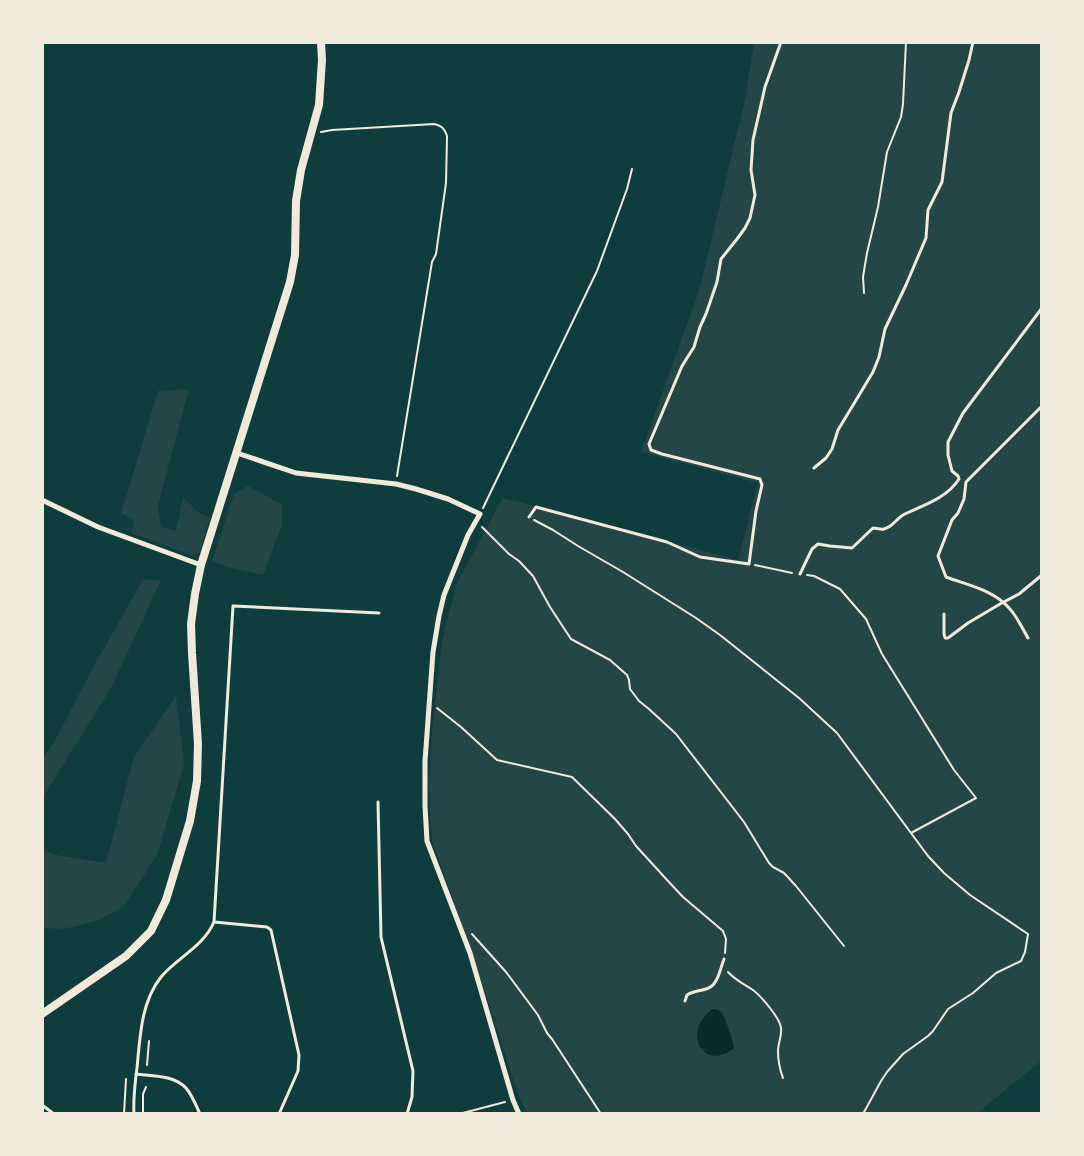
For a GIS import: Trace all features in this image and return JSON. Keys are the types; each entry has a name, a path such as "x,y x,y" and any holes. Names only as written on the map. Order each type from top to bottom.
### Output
{"street":[{"path":"42,1014 126,956 151,931 166,900 190,821 197,781 198,744 191,624 195,594 201,565 290,282 295,255 296,201 301,170 319,105 322,60 321,42"},
{"path":"237,453 296,473 396,484 416,489 448,499 480,514 468,535 444,595 433,652 424,761 427,841 470,953 513,1100 519,1114"},
{"path":"42,500 98,527 201,565"}],"lane":[{"path":"528,517 536,508 667,542 700,557 749,564 756,511 762,485 760,479 657,452 651,450 649,444 685,360 694,347 717,282 721,259 745,228 750,218 755,195 751,170 753,140 765,87 781,42"},
{"path":"814,468 826,458 832,449 838,430 880,358 885,329 926,238 928,210 942,182 951,113 969,60 973,42"},
{"path":"800,574 812,549 818,544 852,548 873,528 883,530 893,526 901,516 929,504 954,486 959,479 952,471 948,455 948,442 963,413 1042,308"},
{"path":"1028,638 1011,609 1004,602 981,589 946,577 938,556 952,520 964,499 966,482 1042,406"},
{"path":"944,614 944,634 945,638 948,638 968,623 1019,594 1042,575"},
{"path":"134,1114 136,1074 142,1025 153,988 174,964 198,946 214,922 233,606 379,614"},
{"path":"378,802 381,937 413,1071 412,1097 407,1114"},
{"path":"214,922 267,927 271,930 300,1055 298,1071 279,1114"},
{"path":"685,1001 687,995 709,989 714,984 724,959"},
{"path":"136,1074 174,1079 179,1082 191,1095 200,1114"},
{"path":"42,1105 54,1114"}],"path":[{"path":"864,293 863,277 866,252 878,207 887,152 900,118 903,104 906,42"},
{"path":"311,135 332,130 434,124 440,125 445,129 447,136 446,183 436,254 432,262 396,484"},
{"path":"480,514 596,271 628,189 632,169"},
{"path":"528,517 624,572 688,613 720,635 789,690 837,733 928,856 944,874 970,895 1028,934 1025,952 1021,961 996,972 973,993 948,1009 933,1031 903,1054 887,1072 863,1114"},
{"path":"476,521 533,576 571,639 610,660 627,675 630,689 639,701 676,734 744,822 769,862 784,873 796,886 844,946"},
{"path":"749,564 784,572 814,576 840,589 866,619 882,654 954,770 976,798 911,833"},
{"path":"429,702 461,727 497,760 572,777 615,819 636,846 683,897 724,931 726,939 724,959 727,972 740,983 754,991 780,1023 782,1029 778,1050 782,1078"},
{"path":"469,931 506,972 538,1015 547,1033 601,1114"},
{"path":"146,1065 148,1042"},
{"path":"124,1114 126,1079"},
{"path":"143,1114 143,1094 146,1086"},
{"path":"459,1114 507,1102"}],"shaded area":[{"path":"754,43 1041,43 1041,1061 977,1113 527,1113 518,1094 472,952 432,841 429,786 432,731 442,641 457,583 503,498 738,560 758,483 641,452 699,291 745,100"},
{"path":"189,389 158,505 161,527 176,531 183,497 199,513 210,518 199,553 192,555 131,533 134,519 121,514 158,391"},
{"path":"248,486 282,505 282,525 263,575 212,561 234,494"},
{"path":"143,579 161,580 111,688 43,797 43,758 53,744"},
{"path":"176,696 184,765 157,855 123,907 96,921 64,929 43,928 43,850 56,855 106,863 134,757"},
{"path":"713,1009 719,1010 723,1015 734,1048 722,1055 712,1056 700,1046 697,1037 704,1017"}]}
